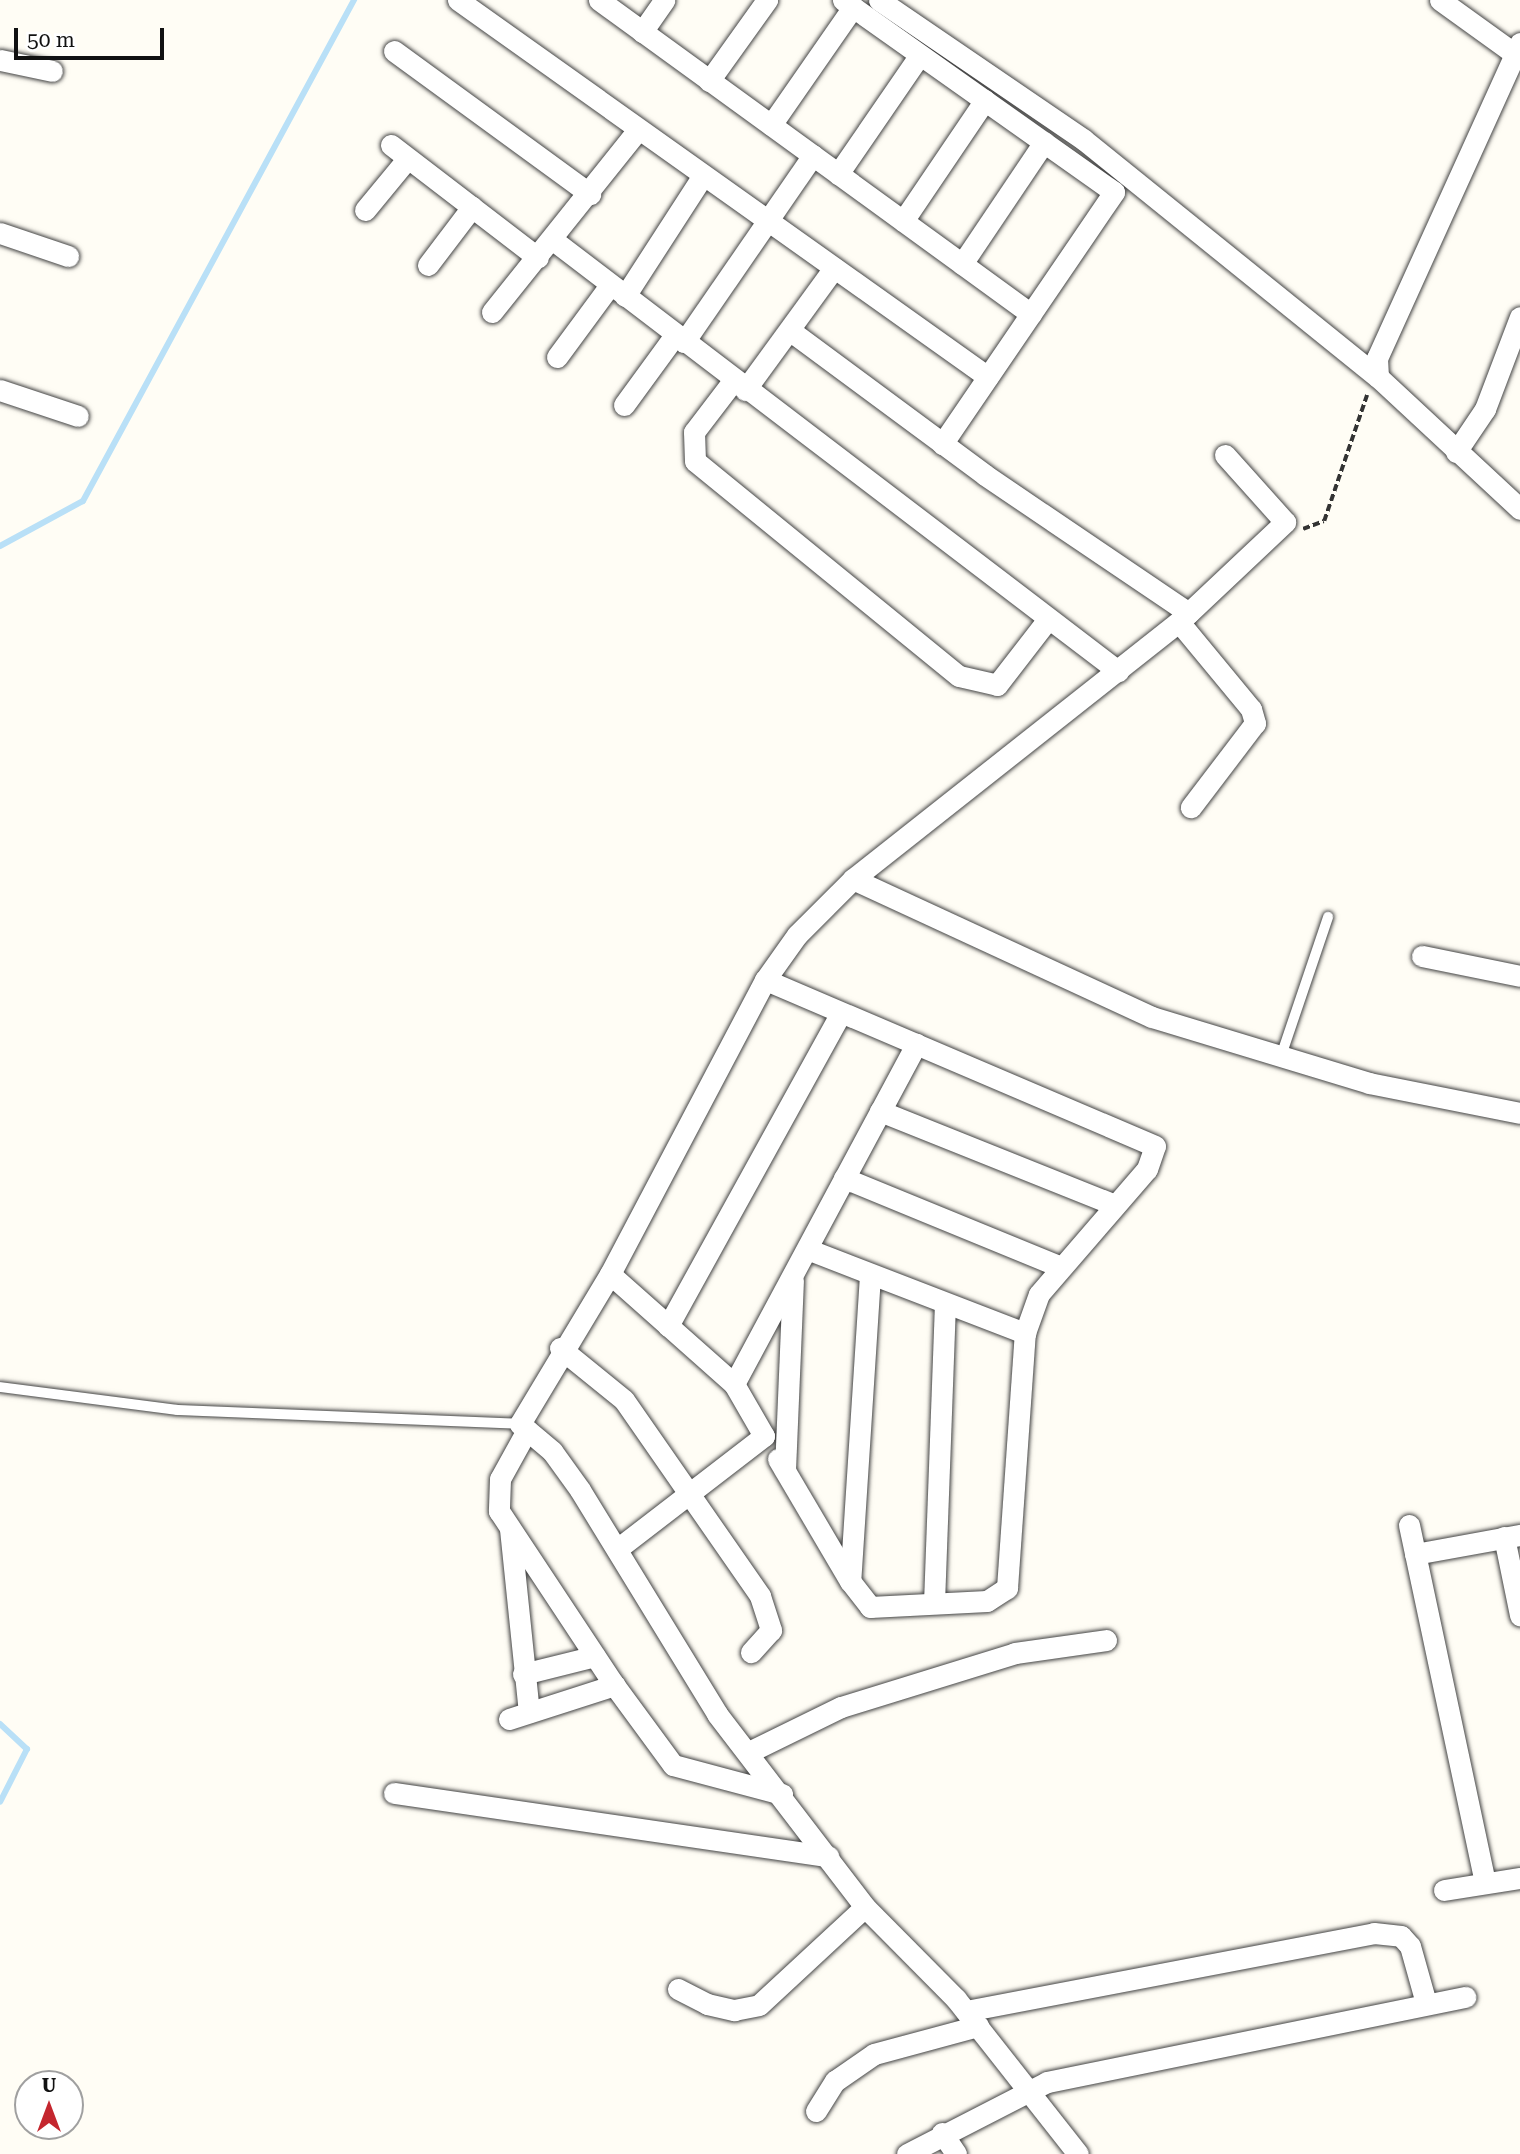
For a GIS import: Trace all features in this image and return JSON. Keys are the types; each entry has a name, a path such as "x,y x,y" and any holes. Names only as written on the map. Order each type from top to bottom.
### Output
{"street":[{"path":"458,0 702,177 988,377"},
{"path":"599,0 1031,314"},
{"path":"642,32 664,0"},
{"path":"709,80 768,0"},
{"path":"879,0 1084,140 1378,377 1520,509"},
{"path":"1378,377 1382,337 1518,48 1440,0"},
{"path":"771,125 848,3 1114,192 942,444"},
{"path":"394,51 590,194"},
{"path":"838,174 919,56"},
{"path":"0,61 52,71"},
{"path":"903,220 985,100"},
{"path":"492,312 590,194 638,130"},
{"path":"962,264 1044,142"},
{"path":"365,210 399,152 538,258"},
{"path":"624,405 679,339 813,155"},
{"path":"557,356 617,290 702,177"},
{"path":"428,265 472,207"},
{"path":"0,233 68,256"},
{"path":"553,240 739,385 1118,671"},
{"path":"834,268 792,332 694,432 695,461 959,676 997,685 1048,619"},
{"path":"1456,452 1485,408 1520,317"},
{"path":"792,332 942,444 1184,617 1251,709 1255,723 1191,807"},
{"path":"0,390 78,416"},
{"path":"782,1794 673,1765 595,1656 509,1527 496,1497 560,1348 610,1274 765,980 797,935 853,879 1184,617 1285,522 1226,456"},
{"path":"853,879 1152,1017 1369,1083 1520,1113"},
{"path":"1422,957 1520,976"},
{"path":"610,1274 734,1384 849,1581 870,1607 987,1601 1007,1588 1024,1333 1039,1294 1059,1266 1154,1160 1155,1146 916,1044 839,1015 765,980"},
{"path":"668,1326 839,1015"},
{"path":"734,1384 916,1044"},
{"path":"880,1111 1115,1205"},
{"path":"844,1178 1059,1266"},
{"path":"807,1249 945,1305 1024,1333"},
{"path":"785,1470 793,1275"},
{"path":"849,1581 870,1275"},
{"path":"934,1603 945,1305"},
{"path":"560,1348 624,1400 692,1492 768,1610 770,1635 751,1652"},
{"path":"524,1427 552,1451 620,1547 718,1714 751,1751 865,1907 972,2018 1029,2088 1064,2145 1078,2154"},
{"path":"620,1547 764,1436"},
{"path":"1409,1525 1485,1883"},
{"path":"509,1527 523,1674 519,1716 615,1685"},
{"path":"1415,1555 1512,1536 1520,1615"},
{"path":"751,1751 841,1707 1015,1653 1106,1640"},
{"path":"523,1674 595,1656"},
{"path":"394,1793 828,1856"},
{"path":"1444,1890 1520,1878"},
{"path":"678,1989 707,2004 759,2005 865,1907"},
{"path":"816,2111 835,2081 874,2054 972,2018 1374,1933 1401,1936 1410,1946 1426,2003"},
{"path":"907,2154 1029,2088 1465,1997"},
{"path":"942,2133 956,2154"}],"lane":[{"path":"1281,1056 1328,917"},
{"path":"0,1387 177,1410 524,1427"}],"path":[{"path":"1285,522 1312,529 1324,521 1359,408 1378,377"}],"waterway":[{"path":"0,546 83,501 354,0"},
{"path":"0,1724 27,1749 0,1802"}]}
